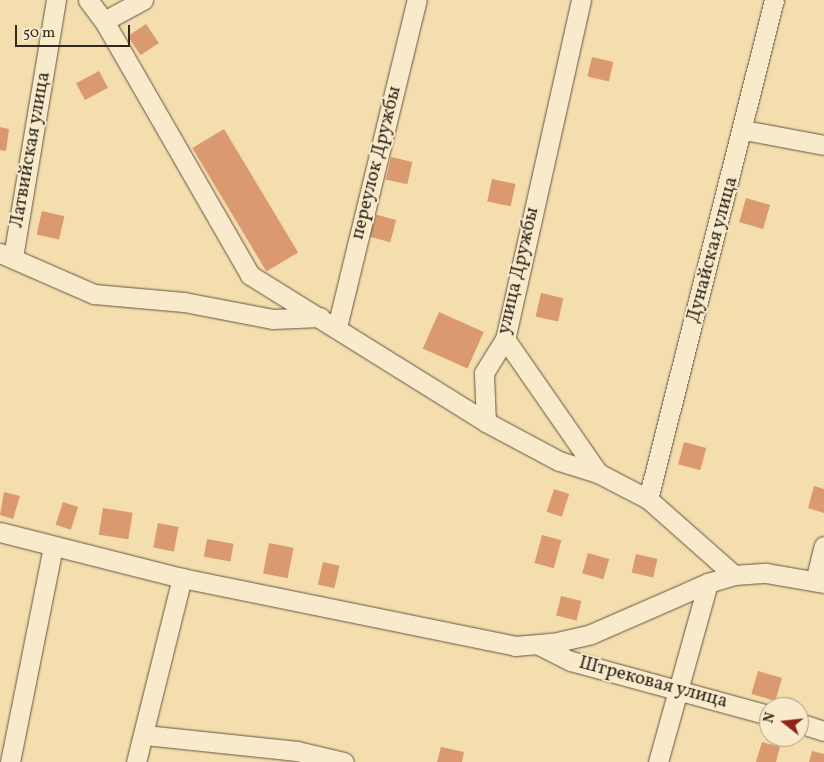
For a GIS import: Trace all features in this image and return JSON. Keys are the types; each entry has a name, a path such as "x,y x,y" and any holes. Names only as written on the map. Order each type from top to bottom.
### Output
{"street":[{"name":"Латвийская улица","path":"6,255 56,0"},
{"path":"88,0 104,21 250,275 337,327 486,422 559,461 598,473 648,499 734,575"},
{"path":"104,21 143,0"},
{"name":"переулок Дружбы","path":"337,327 417,0"},
{"name":"улица Дружбы","path":"486,422 484,373 505,339 581,0"},
{"name":"Дунайская улица","path":"648,499 744,130 774,0"},
{"path":"744,130 824,145"},
{"path":"6,255 94,294 184,302 273,319 320,317"},
{"path":"505,339 598,473"},
{"path":"0,532 182,578 490,643 539,645 590,634 708,583 734,575 766,573 820,582 824,546"},
{"path":"10,762 53,546"},
{"path":"136,762 145,735 182,578"},
{"path":"658,762 708,583"},
{"name":"Штрековая улица","path":"539,645 571,661 759,712"},
{"path":"809,726 824,730"},
{"path":"145,735 297,751 344,762"}],"building":[{"path":"146,24 159,43 141,55 128,36"},
{"path":"592,57 613,62 609,81 588,76"},
{"path":"99,71 108,88 85,100 76,83"},
{"path":"0,127 9,129 6,151 0,150"},
{"path":"224,129 298,252 266,271 192,148"},
{"path":"391,157 412,162 407,184 386,179"},
{"path":"492,179 515,184 511,206 487,201"},
{"path":"746,198 770,205 763,229 739,222"},
{"path":"42,211 64,216 59,240 37,234"},
{"path":"374,214 396,220 390,242 368,236"},
{"path":"541,293 563,298 558,322 536,316"},
{"path":"439,312 484,332 467,368 423,349"},
{"path":"684,442 706,448 700,470 678,464"},
{"path":"814,486 824,489 824,513 808,508"},
{"path":"554,489 569,494 562,517 547,512"},
{"path":"4,492 20,496 13,519 0,515"},
{"path":"63,502 78,507 71,530 56,525"},
{"path":"103,508 133,513 128,539 99,535"},
{"path":"158,523 179,527 174,552 153,548"},
{"path":"542,535 561,540 554,568 534,563"},
{"path":"207,539 234,544 230,561 204,557"},
{"path":"269,543 294,548 288,578 263,573"},
{"path":"588,553 609,559 603,579 582,573"},
{"path":"636,554 657,559 653,577 632,573"},
{"path":"323,562 340,566 334,588 318,584"},
{"path":"561,596 581,601 577,620 556,615"},
{"path":"758,671 782,678 777,697 762,697 751,694"},
{"path":"441,747 464,752 462,762 437,762"},
{"path":"760,747 780,747 776,762 756,762"},
{"path":"812,751 824,754 824,762 809,762"}]}
